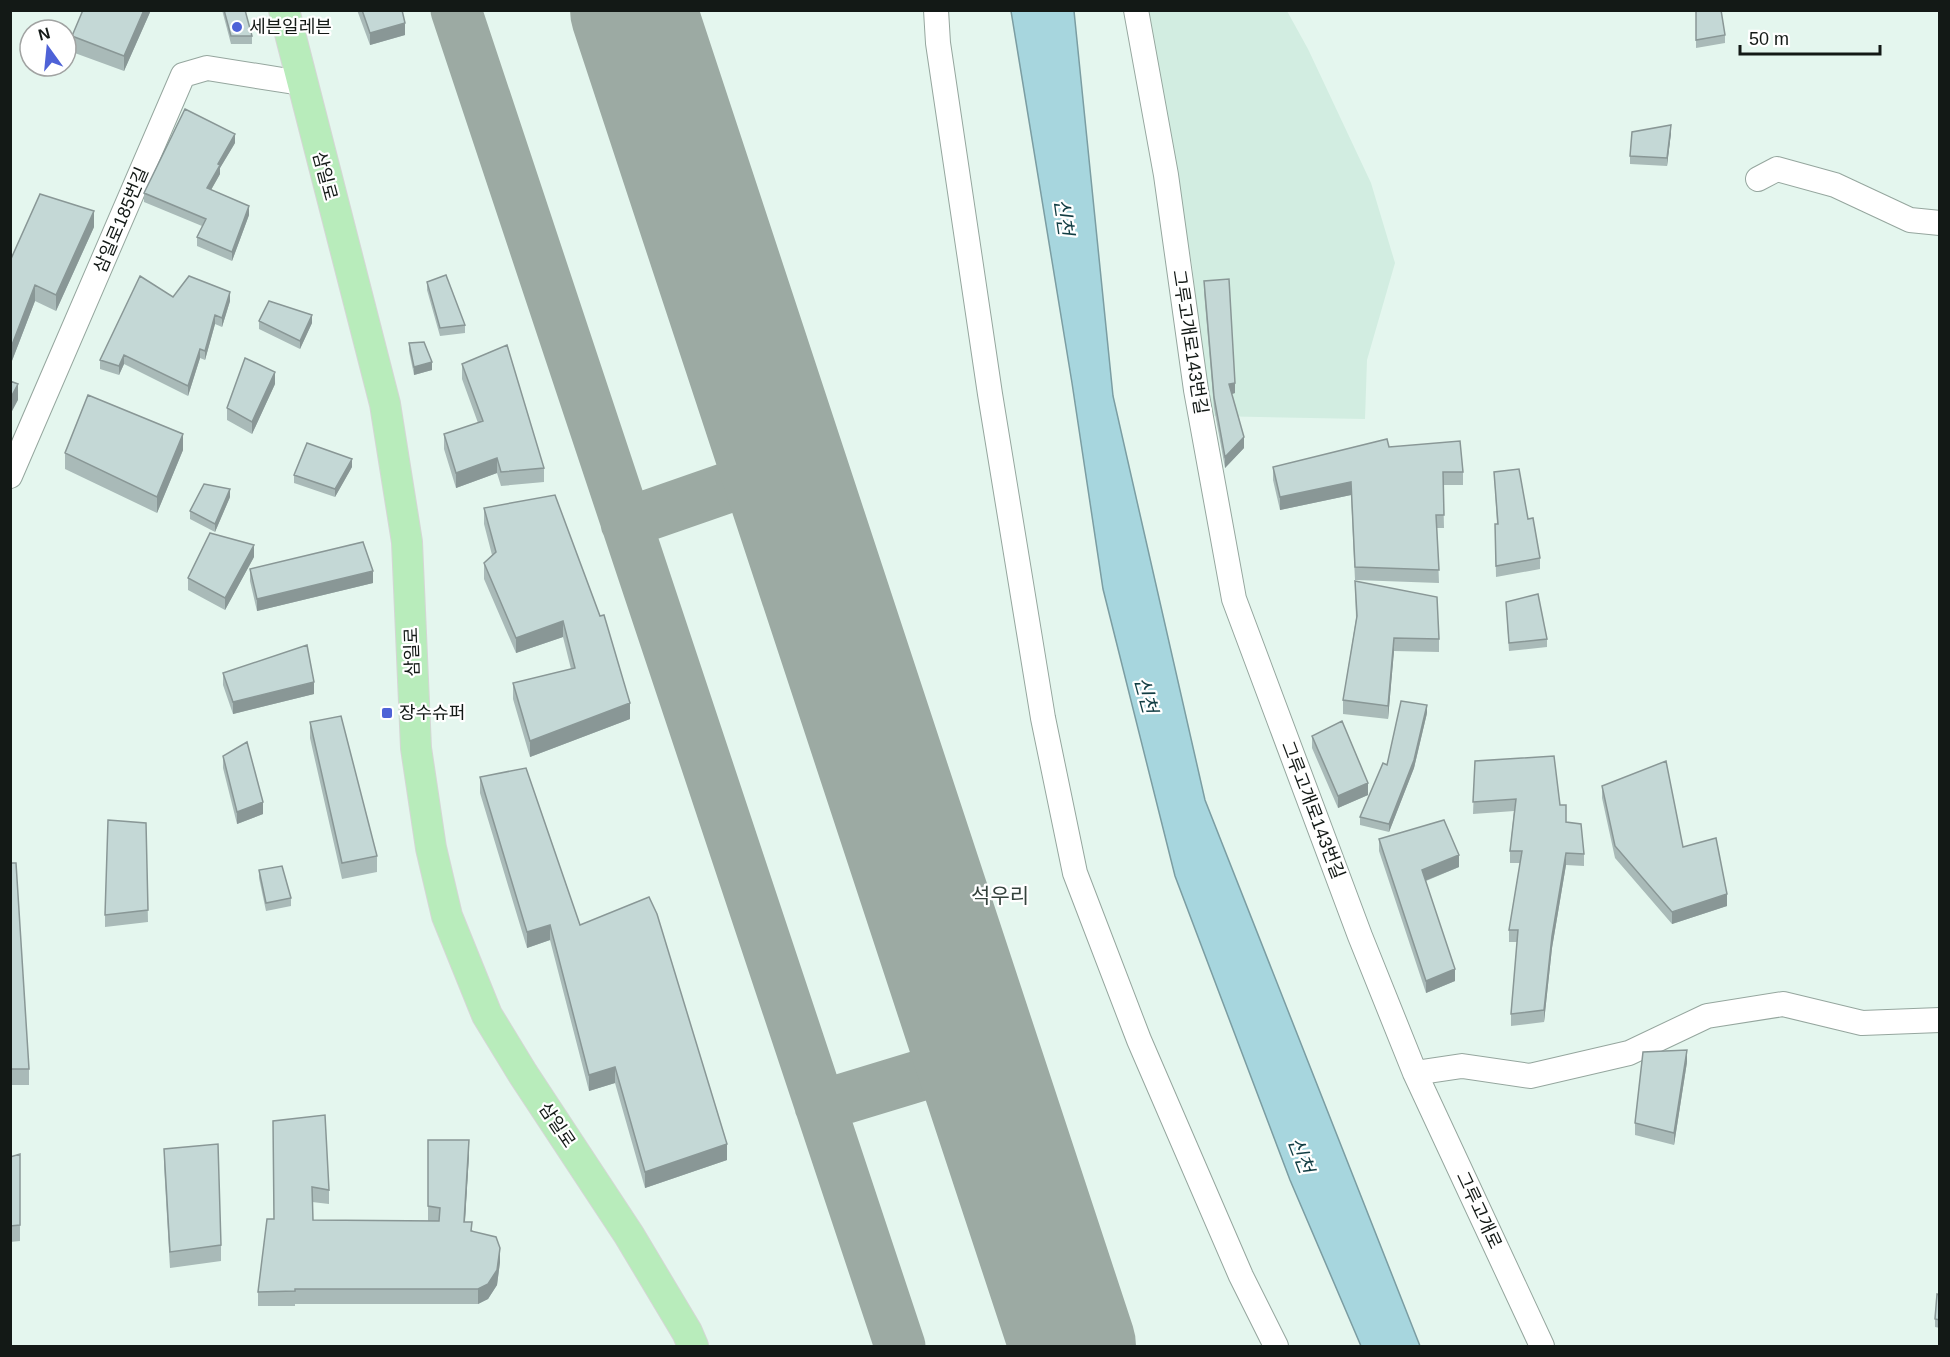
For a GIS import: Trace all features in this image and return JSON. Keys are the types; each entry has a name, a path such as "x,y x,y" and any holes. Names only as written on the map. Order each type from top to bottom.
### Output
{"main road":[{"name":"삼일로","path":"284,10 385,404 407,542 416,748 432,848 447,916 487,1015 629,1235 687,1332 693,1347"}],"street":[{"path":"936,10 938,43 998,440 1043,718 1075,873 1139,1041 1241,1275 1276,1347"},
{"name":"그루고개로143번길","path":"1136,10 1166,175 1196,390 1234,599 1356,925 1415,1073"},
{"name":"삼일로185번길","path":"10,476 183,75 207,68 301,83"},
{"path":"1758,179 1777,170 1835,185 1910,220 1940,223"},
{"path":"1415,1073 1462,1066 1530,1076 1629,1053 1707,1016 1783,1004 1862,1023 1940,1020"},
{"name":"그루고개로","path":"1415,1073 1542,1347"}],"shaded area":[{"path":"1149,11 1287,11 1308,49 1371,183 1395,263 1367,360 1365,419 1210,416 1192,265 1161,94"}],"water":[{"name":"신천","path":"1011,11 1074,11 1113,396 1205,800 1420,1346 1361,1346 1290,1180 1175,876 1103,589"}],"building":[{"path":"83,10 144,10 124,56 78,38 78,22"},
{"name":"세븐일레븐","path":"224,10 245,10 252,36 231,36"},
{"path":"362,10 402,10 405,23 370,33"},
{"path":"1721,10 1725,35 1696,40 1696,11"},
{"path":"185,109 235,134 207,188 249,206 232,252 197,237 206,219 144,193"},
{"path":"1671,125 1667,158 1630,156 1632,132"},
{"path":"40,194 94,211 56,295 35,285 10,350 10,261"},
{"path":"446,275 465,325 440,328 427,282"},
{"path":"140,276 173,297 189,276 230,292 222,318 215,315 205,351 200,349 188,386 124,355 119,366 100,360"},
{"path":"1229,279 1235,383 1229,384 1244,437 1225,457 1214,397 1204,281"},
{"path":"269,301 312,315 300,341 259,321"},
{"path":"424,342 432,362 414,367 409,343"},
{"path":"507,345 544,468 501,472 497,458 456,473 444,434 483,421 462,364"},
{"path":"245,358 275,372 252,422 227,408"},
{"path":"10,381 18,384 10,399"},
{"path":"88,395 183,434 157,497 65,453"},
{"path":"1387,439 1389,447 1460,441 1463,472 1443,472 1444,515 1436,515 1439,570 1355,567 1351,482 1280,497 1273,467"},
{"path":"307,443 352,459 335,489 294,475"},
{"path":"1519,469 1528,519 1533,518 1540,558 1496,566 1495,524 1498,524 1494,472"},
{"path":"204,484 230,489 215,524 190,511"},
{"path":"555,495 600,616 604,615 630,703 530,741 513,683 575,668 563,621 516,638 484,563 496,552 484,508"},
{"path":"210,533 254,545 225,598 188,578"},
{"path":"363,542 373,571 257,599 250,569"},
{"path":"1355,581 1437,597 1439,639 1394,638 1388,706 1343,700 1357,616"},
{"path":"1538,594 1547,639 1509,643 1506,602"},
{"path":"307,645 314,682 233,702 223,673"},
{"path":"1401,701 1427,705 1414,760 1389,824 1360,817 1383,763 1387,765"},
{"path":"341,716 377,856 342,863 310,722"},
{"path":"1342,721 1368,783 1338,796 1312,736"},
{"path":"247,742 263,802 237,812 223,756"},
{"path":"1554,756 1560,805 1566,805 1566,822 1581,824 1584,854 1566,853 1552,936 1544,1010 1511,1014 1518,930 1509,930 1522,851 1510,851 1516,799 1473,802 1475,761"},
{"path":"1666,761 1683,847 1716,838 1727,894 1672,912 1615,846 1602,786"},
{"path":"526,768 580,925 649,897 657,914 727,1144 645,1172 615,1067 589,1075 550,925 527,932 480,777"},
{"path":"108,820 146,823 148,910 105,915"},
{"path":"1444,820 1459,855 1422,870 1455,969 1426,981 1379,839"},
{"path":"10,863 16,863 29,1069 10,1069"},
{"path":"282,866 291,898 266,903 259,870"},
{"path":"1687,1050 1674,1133 1635,1123 1643,1052"},
{"path":"325,1115 329,1190 312,1187 313,1220 439,1221 440,1208 428,1206 428,1140 469,1140 464,1222 472,1222 471,1231 496,1237 500,1248 497,1270 488,1284 478,1289 295,1289 295,1291 258,1292 267,1219 274,1219 273,1121"},
{"path":"218,1144 221,1245 170,1252 164,1149"},
{"path":"20,1154 20,1225 10,1226 10,1157"},
{"path":"1937,1294 1940,1295 1940,1320 1935,1319"}],"taxiway":[{"path":"456,10 900,1346"},
{"path":"626,523 784,468"},
{"path":"820,1106 978,1058"}],"runway":[{"path":"633,10 1073,1346"}],"place":[{"name":"세븐일레븐","path":"237,27"},
{"name":"장수슈퍼","path":"387,713"}],"district":[{"name":"석우리","path":"1000,896"}]}
